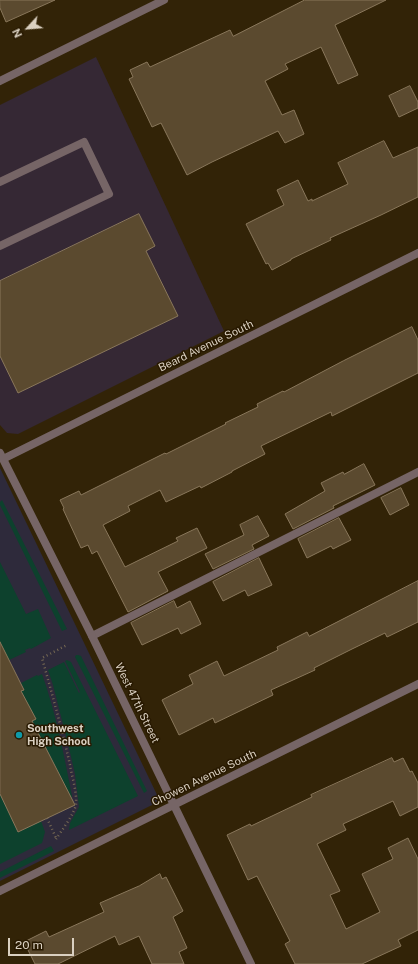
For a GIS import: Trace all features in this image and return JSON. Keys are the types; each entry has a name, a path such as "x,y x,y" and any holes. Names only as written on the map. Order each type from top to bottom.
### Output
{"street":[{"path":"0,81 164,0"},
{"path":"0,182 84,142 109,194 0,246"},
{"name":"Beard Avenue South","path":"2,456 418,253"},
{"name":"West 47th Street","path":"2,456 92,636 251,964"},
{"path":"92,636 418,472"},
{"name":"Chowen Avenue South","path":"0,891 418,684"}],"path":[{"path":"47,818 56,839 76,805 74,786 62,732 42,658 67,645"}],"shaded area":[{"path":"96,57 224,331 18,434 7,433 0,425 0,105"},
{"name":"Southwest High School","path":"0,468 160,801 0,881"}],"green space":[{"path":"2,500 67,629 62,631 0,505"},
{"path":"0,562 26,614 38,609 51,638 31,649 25,650 26,652 9,660 8,658 5,659 0,648"},
{"path":"76,655 81,656 147,791 144,793 75,657"},
{"path":"67,660 71,662 138,796 69,830 70,823 79,807 75,774 48,670 64,662 79,693 80,692 65,661"},
{"path":"42,674 59,734 72,800 32,721 35,719 21,691 24,689 21,683"},
{"path":"0,794 18,832 41,821 45,832 42,843 0,864"},
{"path":"51,846 54,851 0,878 0,872"}],"building":[{"path":"0,0 55,0 6,22 0,8"},
{"path":"305,0 386,0 335,25 358,75 338,84 321,47 285,64 288,69 265,81 282,115 294,110 304,134 285,143 278,131 187,175 161,123 152,127 129,79 133,77 130,70 147,62 150,67 230,30 233,36"},
{"path":"410,86 418,102 418,108 399,117 389,96"},
{"path":"384,141 393,158 418,147 418,197 330,238 331,240 272,270 268,263 266,264 246,224 284,205 277,190 298,180 308,201 312,199 312,201 348,184 338,163"},
{"path":"139,214 155,246 146,251 178,316 18,393 0,356 0,281"},
{"path":"412,327 418,340 418,373 332,416 331,412 261,446 265,454 201,488 200,486 166,502 160,490 128,506 130,511 103,525 125,567 178,541 176,538 197,528 207,548 158,572 168,591 128,612 97,551 92,554 88,545 81,548 60,500 79,491 81,495 165,453 166,454 258,407 257,404 283,391 284,392"},
{"path":"364,464 375,485 333,506 334,508 293,529 285,514 325,491 321,483"},
{"path":"401,488 409,505 390,515 381,498"},
{"path":"258,516 269,536 252,545 254,549 213,569 205,554 244,535 240,525"},
{"path":"339,518 351,540 333,549 331,546 307,558 298,539"},
{"path":"259,558 272,585 248,596 245,590 223,601 213,582"},
{"path":"418,581 418,622 387,637 385,633 352,649 314,668 315,670 271,690 273,695 215,723 213,718 179,735 162,700 193,684 189,675 217,661 224,676 278,650 277,647 307,632 309,636"},
{"path":"174,601 177,608 190,601 201,624 181,634 178,628 142,645 131,623"},
{"name":"Southwest High School","path":"0,642 24,690 21,691 36,719 32,721 75,805 18,832 0,794"},
{"path":"392,758 394,762 403,758 410,772 412,771 418,783 418,807 400,816 393,801 343,824 346,830 317,844 340,891 330,895 346,929 380,912 362,874 393,859 388,848 408,838 418,859 418,930 398,940 401,946 362,964 295,964 285,944 290,941 257,876 248,880 227,835 250,824 251,826 312,797 311,795"},
{"path":"160,874 162,879 166,877 183,911 173,917 187,948 179,952 184,964 152,964 139,936 119,945 115,936 58,964 35,964 24,942 46,931 49,937 104,912 100,903 139,886"}],"place":[{"name":"Southwest High School","path":"19,735"}]}
